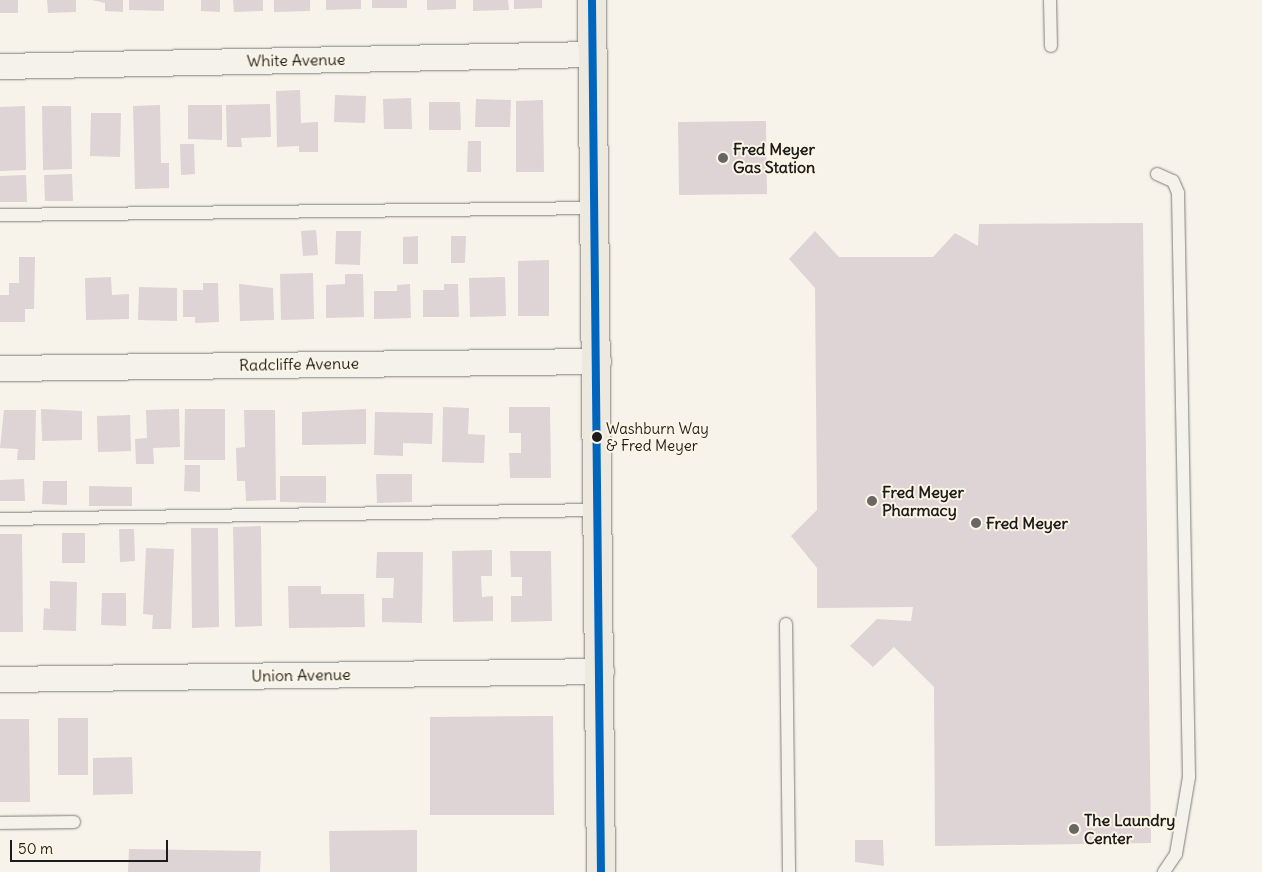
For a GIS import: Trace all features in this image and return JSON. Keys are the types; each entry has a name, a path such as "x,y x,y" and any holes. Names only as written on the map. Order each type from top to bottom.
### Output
{"main road":[{"path":"592,0 598,361 601,872"}],"street":[{"name":"White Avenue","path":"0,66 592,54"},
{"name":"Radcliffe Avenue","path":"0,368 598,361"},
{"name":"Union Avenue","path":"0,679 601,670"}],"lane":[{"path":"1050,0 1051,46"},
{"path":"1157,174 1174,181 1178,193 1189,777 1176,854 1164,872"},
{"path":"0,215 595,208"},
{"path":"0,519 598,510"},
{"path":"786,624 789,872"},
{"path":"0,823 74,822"}],"building":[{"path":"0,0 18,0 18,13 0,13"},
{"path":"47,0 76,0 76,12 48,13"},
{"path":"92,0 123,0 123,12 105,11 105,3"},
{"path":"129,0 164,0 164,11 129,10"},
{"path":"201,0 220,0 220,12 201,11"},
{"path":"233,0 263,0 263,11 234,12"},
{"path":"274,0 310,0 310,11 274,12"},
{"path":"326,0 361,0 361,9 326,10"},
{"path":"372,0 407,0 407,8 372,8"},
{"path":"427,0 456,0 456,9 427,10"},
{"path":"473,0 508,0 509,10 473,11"},
{"path":"514,0 542,0 542,8 514,9"},
{"path":"300,90 301,123 318,122 318,152 299,152 299,146 277,147 276,91"},
{"path":"335,95 366,96 365,123 334,122"},
{"path":"411,98 412,129 384,129 383,99"},
{"path":"476,99 511,100 510,127 475,127"},
{"path":"543,100 544,172 516,172 516,101"},
{"path":"429,102 460,102 461,130 429,130"},
{"path":"270,104 271,137 241,138 242,147 227,147 226,105"},
{"path":"160,105 161,163 169,163 169,188 135,189 133,106"},
{"path":"188,105 222,105 222,140 188,139"},
{"path":"25,106 26,170 0,171 0,107"},
{"path":"42,106 71,106 72,169 43,170"},
{"path":"91,113 121,113 120,157 90,156"},
{"path":"766,121 767,194 679,195 678,122"},
{"path":"468,141 481,141 481,172 467,172"},
{"path":"180,144 194,144 195,174 181,175"},
{"path":"72,174 73,201 45,201 44,175"},
{"path":"26,175 27,202 0,202 0,176"},
{"name":"Fred Meyer","path":"1143,223 1151,843 935,846 934,687 894,647 873,667 850,646 877,619 911,621 913,607 817,608 817,568 791,536 817,510 815,288 789,259 815,231 839,257 933,257 955,233 978,246 979,224"},
{"path":"316,230 318,255 303,256 301,231"},
{"path":"336,231 361,231 360,265 335,264"},
{"path":"418,236 418,264 403,264 403,237"},
{"path":"451,236 466,236 465,263 451,263"},
{"path":"19,257 35,257 34,309 25,309 25,322 0,322 0,295 9,295 9,283 19,283"},
{"path":"549,260 549,316 518,316 518,261"},
{"path":"313,273 314,319 281,320 280,274"},
{"path":"345,274 363,274 364,317 326,318 326,285 345,284"},
{"path":"111,277 112,295 129,294 129,319 86,320 85,278"},
{"path":"505,277 506,316 470,317 469,278"},
{"path":"203,283 218,283 219,322 195,323 195,317 183,317 183,290 203,290"},
{"path":"239,284 273,288 274,320 240,321"},
{"path":"410,284 411,318 374,319 374,291 397,291 397,285"},
{"path":"444,284 458,284 459,317 423,317 423,290 444,290"},
{"path":"139,287 177,288 177,321 138,320"},
{"path":"443,407 469,408 468,434 485,435 484,463 442,462"},
{"path":"509,407 550,407 551,478 510,478 509,453 521,453 521,433 509,433"},
{"path":"41,409 82,411 82,440 42,441"},
{"path":"179,409 180,447 153,448 154,464 136,464 135,439 147,438 146,410"},
{"path":"185,409 225,409 225,460 184,460"},
{"path":"366,409 366,444 302,445 302,412"},
{"path":"4,410 36,410 35,460 17,460 18,449 0,448"},
{"path":"244,410 275,410 276,500 246,501 245,481 237,481 236,448 245,447"},
{"path":"375,412 433,413 432,444 403,443 403,456 374,455"},
{"path":"130,415 131,451 98,452 97,416"},
{"path":"185,465 200,465 200,492 184,491"},
{"path":"376,474 412,474 412,502 377,503"},
{"path":"280,476 326,476 326,503 280,502"},
{"path":"24,479 25,501 0,501 0,480"},
{"path":"43,481 67,481 67,505 42,504"},
{"path":"89,486 132,487 132,506 89,506"},
{"path":"261,526 262,626 235,627 233,527"},
{"path":"191,528 218,528 219,627 192,628"},
{"path":"119,529 134,529 135,561 120,562"},
{"path":"62,533 85,533 85,563 62,563"},
{"path":"0,534 22,534 23,632 0,632"},
{"path":"146,548 174,549 171,629 152,629 153,615 143,614"},
{"path":"492,550 492,576 481,576 482,597 493,596 493,621 453,622 452,551"},
{"path":"510,551 551,551 552,621 511,622 511,596 522,596 522,577 511,577"},
{"path":"377,552 423,552 422,623 382,622 382,598 393,598 394,578 376,578"},
{"path":"50,581 77,582 76,631 43,630 44,608 50,609"},
{"path":"288,586 321,586 321,594 364,594 365,627 289,628"},
{"path":"102,593 126,593 126,626 101,625"},
{"path":"553,716 554,815 430,815 430,717"},
{"path":"58,718 88,718 88,775 58,775"},
{"path":"0,719 29,719 30,802 0,802"},
{"path":"132,757 133,794 93,795 93,758"},
{"path":"417,830 417,872 330,872 329,831"},
{"path":"855,840 883,840 884,866 855,862"},
{"path":"129,849 261,851 260,872 128,872"}],"transit line":[{"path":"592,0 601,872"}],"place":[{"name":"Fred Meyer Gas Station","path":"723,158"},
{"name":"Washburn Way & Fred Meyer","path":"597,437"},
{"name":"Fred Meyer Pharmacy","path":"872,501"},
{"name":"Fred Meyer","path":"976,523"},
{"name":"The Laundry Center","path":"1074,829"}]}
